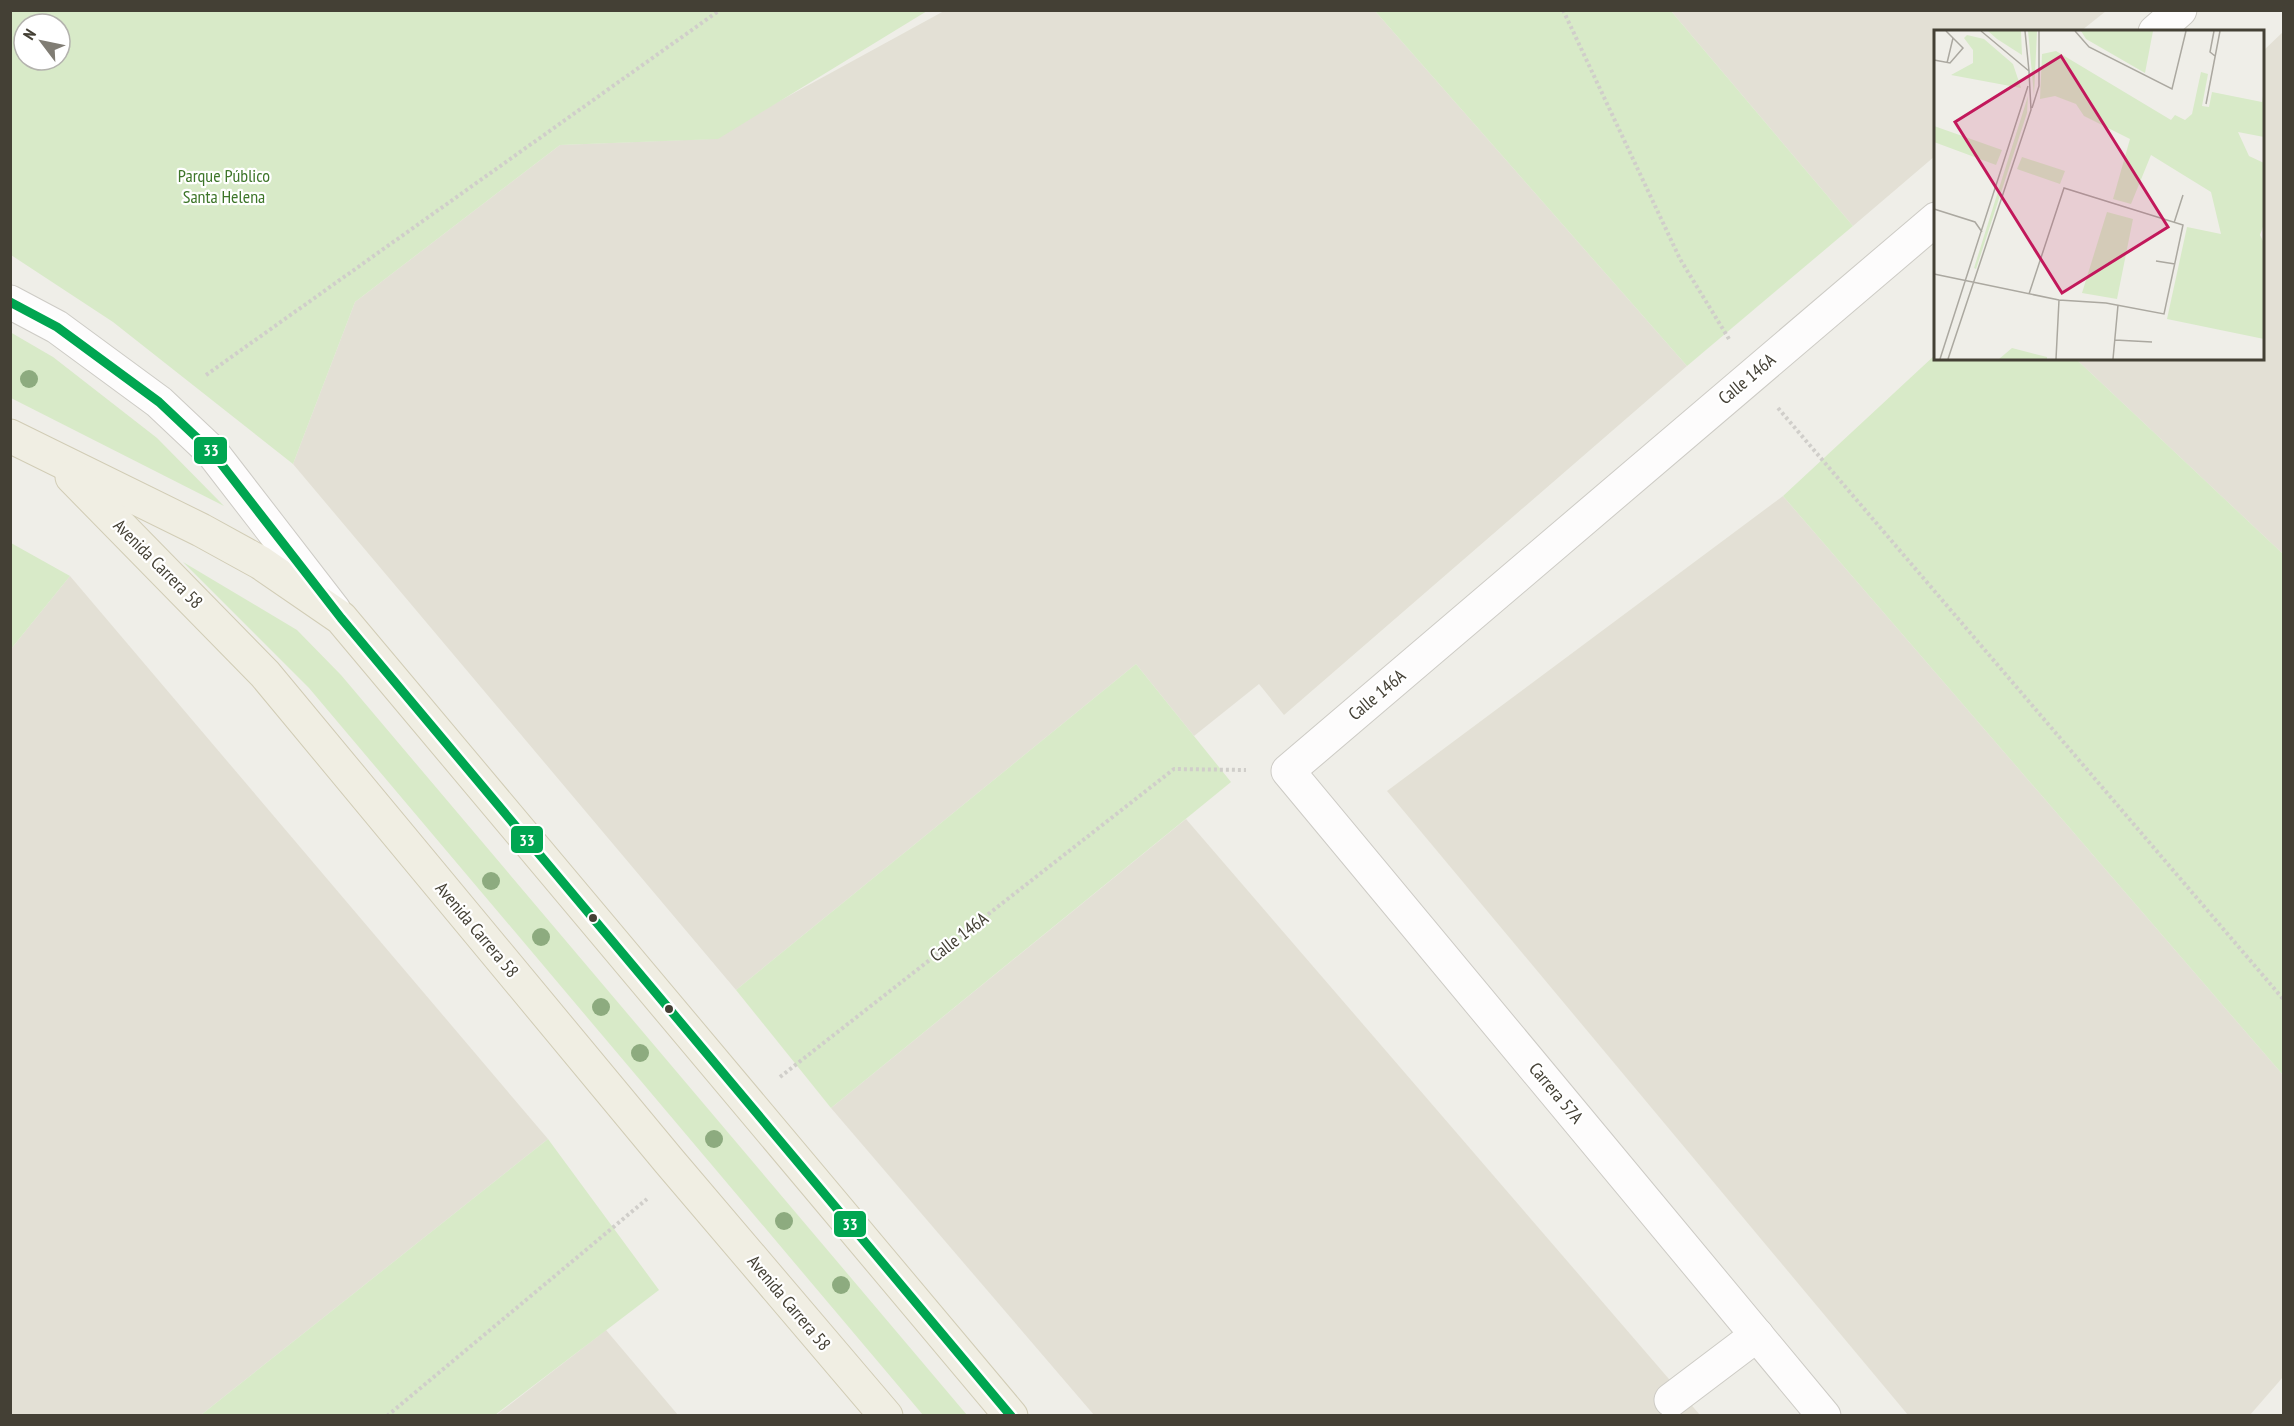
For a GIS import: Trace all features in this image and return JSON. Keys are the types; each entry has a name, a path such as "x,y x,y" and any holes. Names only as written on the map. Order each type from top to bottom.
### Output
{"main road":[{"name":"Avenida Carrera 58","path":"10,436 261,562 341,618 1011,1416"},
{"name":"Avenida Carrera 58","path":"54,458 265,674 669,1161 886,1416"}],"street":[{"path":"2157,30 2180,10"},
{"name":"Calle 146A","path":"1288,771 1934,220"},
{"name":"Avenida Carrera 58","path":"10,302 57,327 159,402 212,452 341,618"},
{"name":"Carrera 57A","path":"1288,771 1824,1416"},
{"path":"1671,1400 1757,1335"}],"path":[{"path":"206,375 720,10"},
{"path":"1563,10 1680,259 1751,376 2283,1000"},
{"name":"Calle 146A","path":"778,1078 1174,769 1288,771"},
{"path":"387,1416 649,1198"}],"shaded area":[{"path":"944,11 1375,11 1687,366 1284,715 1259,684 1194,736 1136,664 736,990 293,464 355,302 560,145 710,139"},
{"path":"1671,11 2106,11 2082,30 1934,30 1934,157 1853,226"},
{"path":"2283,32 2283,554 2077,360 2264,360 2264,50"},
{"path":"1783,496 2283,1075 2283,1377 2250,1415 1908,1415 1387,791"},
{"path":"70,576 548,1139 201,1415 11,1416 11,649"},
{"path":"1186,819 1700,1415 1094,1415 831,1108"},
{"path":"606,1330 678,1415 495,1416"}],"green space":[{"name":"Parque Público Santa Helena","path":"11,10 927,11 718,139 560,145 355,302 293,464 113,322 11,255"},
{"path":"1375,11 1671,11 1853,226 1687,366"},
{"path":"10,332 53,357 157,438 224,506 11,398"},
{"path":"1934,356 1934,360 2077,360 2283,554 2283,1075 1783,496"},
{"path":"11,543 70,576 11,649"},
{"path":"183,562 297,630 341,675 967,1415 923,1415 309,688"},
{"path":"1136,664 1231,782 831,1108 736,990"},
{"path":"548,1139 659,1290 495,1415 201,1415"}],"transit line":[{"name":"33","path":"10,302 57,327 159,402 212,452 341,618 1011,1416"}]}
